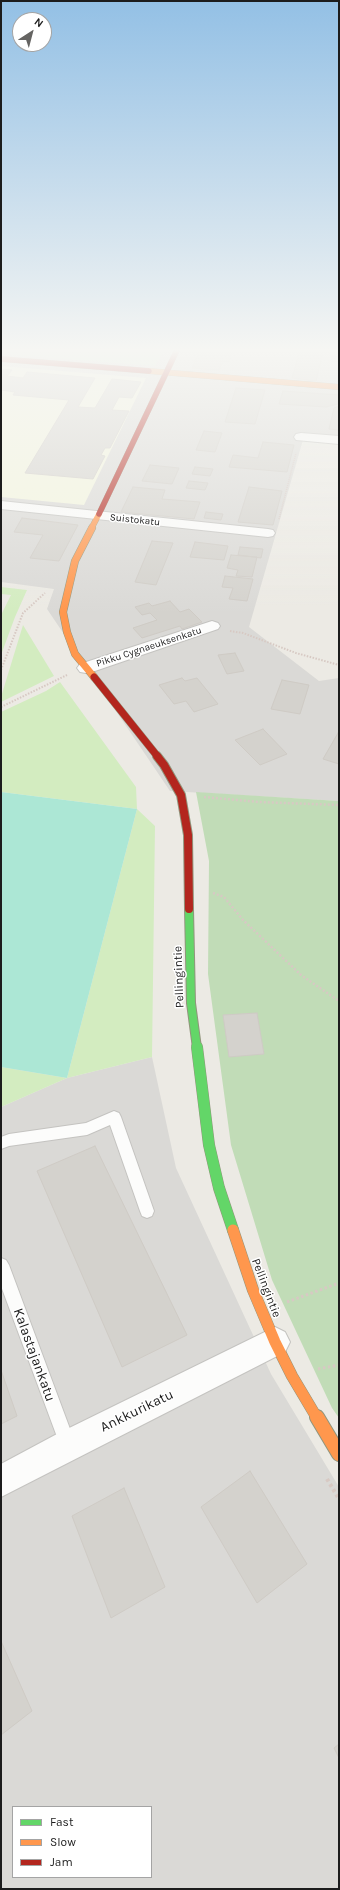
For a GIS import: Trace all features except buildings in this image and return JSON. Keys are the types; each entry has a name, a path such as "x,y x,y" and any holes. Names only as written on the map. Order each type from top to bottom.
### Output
{"street":[{"name":"Pellingintie","path":"135,438 75,561 68,585 64,612 67,632 75,654 164,765 181,795 188,835 191,1003 209,1145 219,1188 235,1240 274,1342 292,1376 339,1454"},
{"path":"316,438 339,440"},
{"name":"Suistokatu","path":"1,505 268,533"},
{"name":"Pikku Cygnaeuksenkatu","path":"86,668 218,628"},
{"name":"Ankkurikatu","path":"1,1481 68,1445 274,1342"}],"lane":[{"path":"1,1143 8,1140 87,1129 114,1117 147,1210"},
{"name":"Kalastajankatu","path":"1,1265 68,1445"}],"path":[{"path":"268,533 277,527 300,438"},
{"path":"1,670 23,613 48,591"},
{"path":"218,628 237,632 296,653 339,665"},
{"path":"1,707 72,673 86,668"},
{"path":"181,795 259,802 339,805"},
{"path":"189,884 224,897 243,920 301,975 339,1001"},
{"path":"262,1313 304,1295 339,1283"}],"shaded area":[{"path":"1,438 339,438 339,443 303,440 249,627 319,681 339,678 339,801 170,791 47,609 54,589 1,582"},
{"path":"1,438 117,438 84,505 1,497"},
{"path":"152,1057 176,1168 271,1374 339,1487 339,1889 1,1889 1,1107 67,1078"}],"green space":[{"path":"1,587 27,590 1,655 1,615 11,595 1,594"},
{"path":"23,625 54,676 1,702 1,697"},
{"path":"60,682 136,787 137,809 1,792 1,712 46,691"},
{"path":"1,792 137,809 67,1078 1,1067"},
{"path":"196,792 339,801 339,1418 332,1408 272,1280 231,1145 208,974 209,861"},
{"path":"137,809 155,826 152,1057 67,1078"},
{"path":"1,1067 67,1078 1,1107"}],"traffic: fast":[{"path":"189,909 191,1003 209,1145 219,1188 233,1230"}],"traffic: slow":[{"path":"94,677 75,654 67,632 63,612 75,561 99,514"},
{"path":"233,1230 253,1290 275,1342 292,1376 339,1454"}],"traffic: jam":[{"path":"99,514 135,438"},
{"path":"94,677 164,765 181,795 188,835 189,909"}]}
